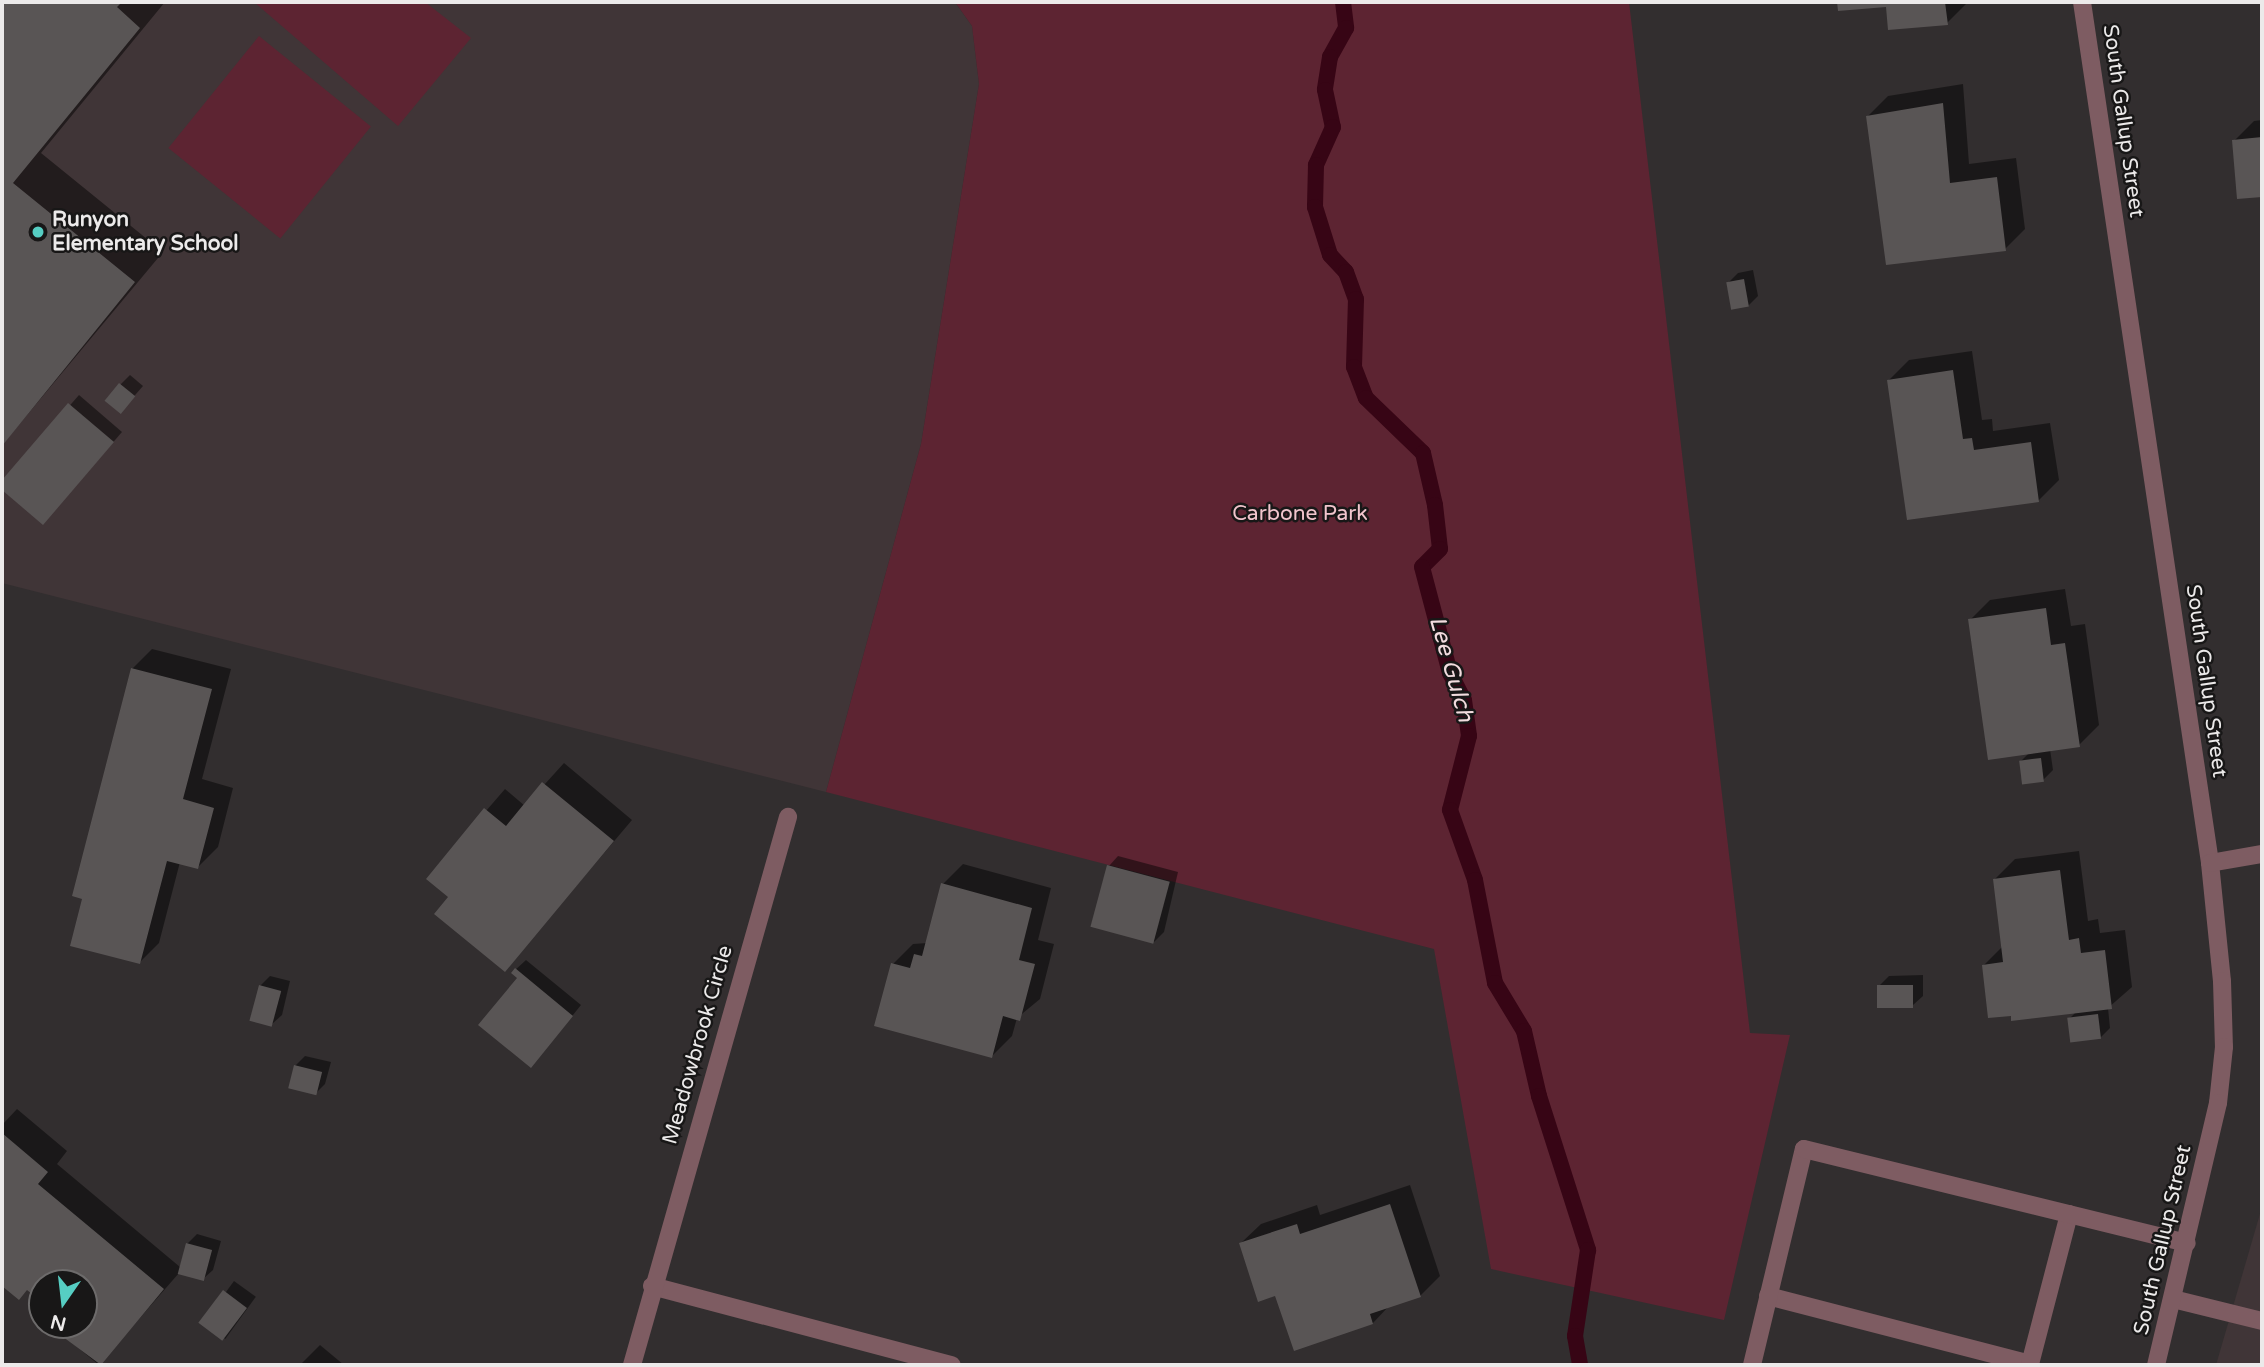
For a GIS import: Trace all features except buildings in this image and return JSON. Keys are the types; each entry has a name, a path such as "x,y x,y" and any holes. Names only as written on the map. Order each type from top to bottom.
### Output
{"street":[{"name":"South Gallup Street","path":"2082,2 2210,863 2224,1047 2217,1103 2187,1243 2156,1365"},
{"name":"Meadowbrook Circle","path":"632,1365 652,1286 788,817"},
{"path":"2210,863 2262,854"},
{"path":"1752,1365 1804,1149 2187,1243"},
{"path":"1768,1296 2030,1365 2069,1214"},
{"path":"652,1286 952,1365"},
{"path":"2173,1299 2262,1321"}],"shaded area":[{"path":"2,2 955,2 972,26 979,84 921,444 826,792 2,583"},
{"path":"2262,1207 2262,1365 2216,1365"}],"green space":[{"path":"254,2 425,2 471,38 398,126"},
{"name":"Carbone Park","path":"955,2 1629,2 1750,1033 1790,1035 1724,1320 1491,1269 1434,949 826,792 921,444 979,84 972,26"},
{"path":"259,36 371,127 280,239 168,148"}],"waterway":[{"name":"Lee Gulch","path":"1343,2 1346,28 1330,57 1325,90 1333,127 1316,165 1315,207 1330,255 1346,272 1356,299 1354,367 1366,398 1423,453 1435,505 1440,549 1422,567 1450,673 1464,700 1469,736 1450,810 1475,880 1495,983 1524,1031 1539,1096 1588,1250 1575,1336 1580,1365"}],"place":[{"name":"Runyon Elementary School","path":"38,232"}]}
